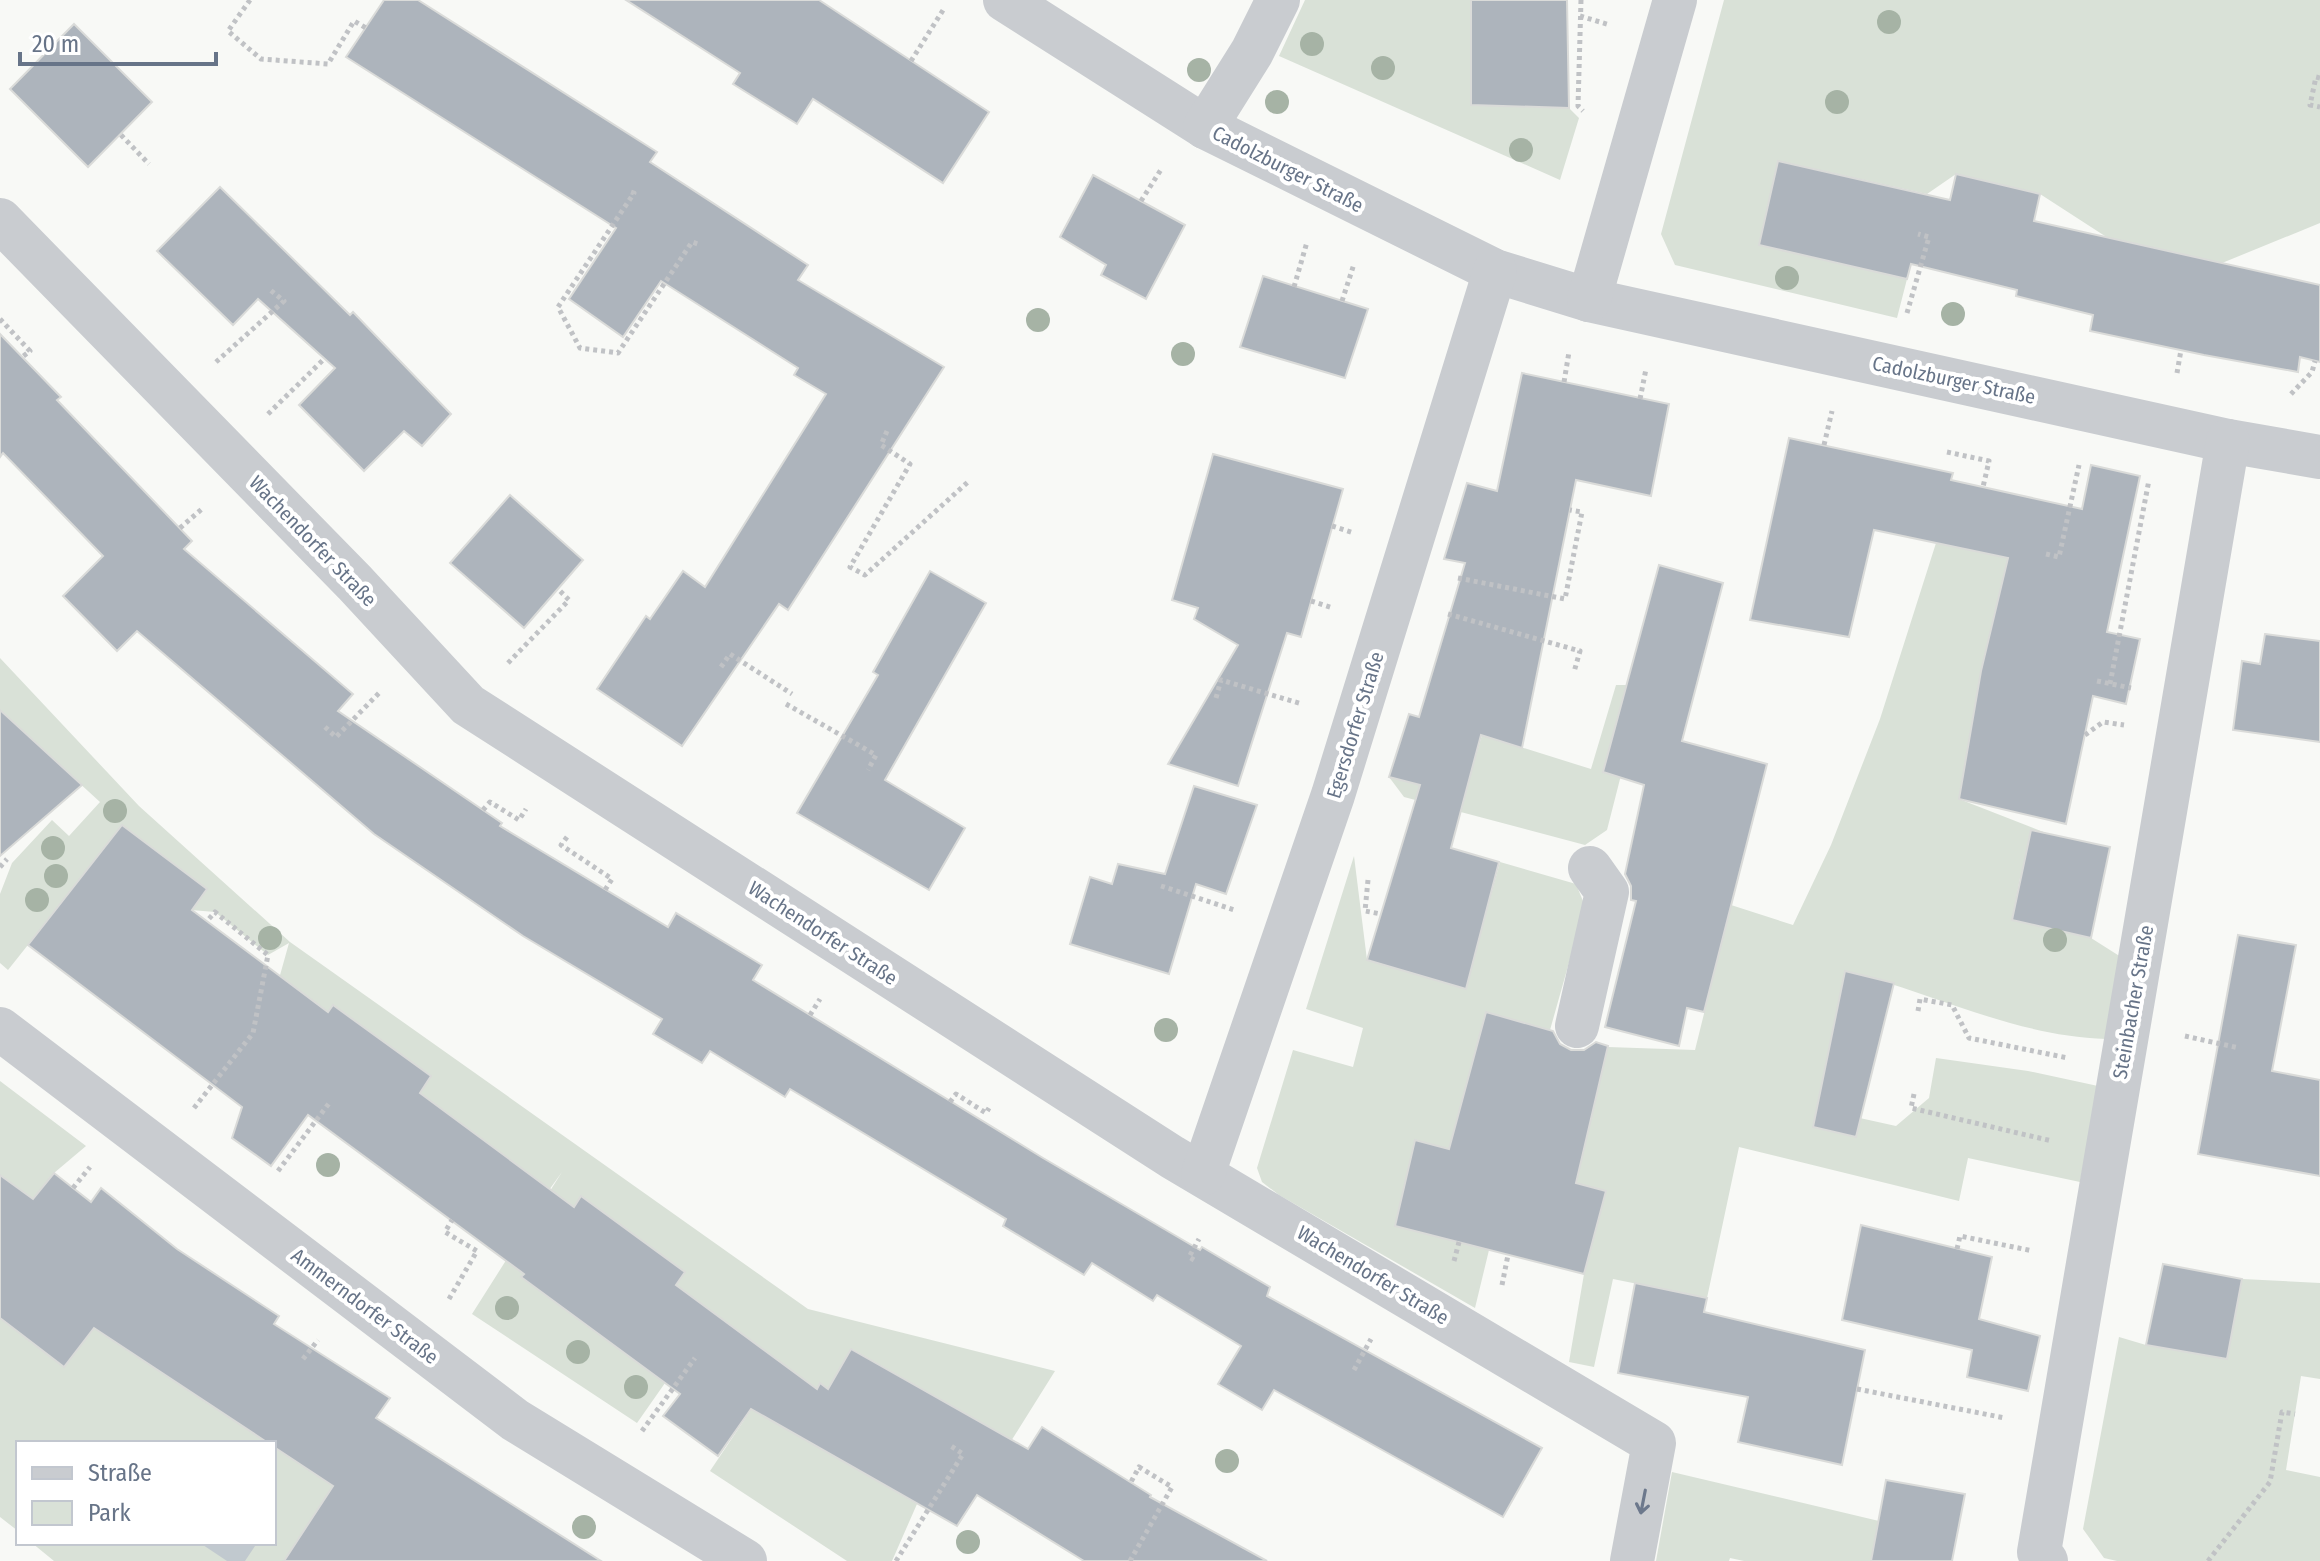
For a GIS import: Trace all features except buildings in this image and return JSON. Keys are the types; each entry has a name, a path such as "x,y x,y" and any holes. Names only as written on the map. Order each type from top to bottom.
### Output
{"street":[{"name":"Cadolzburger Straße","path":"1005,0 1205,127 1495,271 1581,319 2320,457"},
{"path":"1205,127 1252,52 1278,0"},
{"path":"1581,319 1675,0"},
{"name":"Wachendorfer Straße","path":"0,220 355,583 468,705 1203,1174 1654,1443 1632,1561"},
{"name":"Egersdorfer Straße","path":"1203,1174 1333,795 1495,271"},
{"name":"Steinbacher Straße","path":"2046,1561 2039,1552 2228,441"},
{"path":"1577,1026 1607,892 1590,868"},
{"name":"Ammerndorfer Straße","path":"0,1029 515,1420 745,1561"}],"path":[{"path":"250,0 228,31 261,59 328,64 354,21 366,28"},
{"path":"1581,0 1578,106 1592,120"},
{"path":"911,61 945,7"},
{"path":"2320,78 2316,77 2310,105 2320,107"},
{"path":"121,135 149,164"},
{"path":"1141,201 1164,166"},
{"path":"631,192 634,193 558,307 580,348 618,353 692,242 698,244"},
{"path":"1905,319 1929,237 1918,234"},
{"path":"1294,287 1307,242"},
{"path":"1342,301 1355,261"},
{"path":"214,364 284,301 269,289"},
{"path":"0,319 30,351 22,357"},
{"path":"1564,382 1581,319"},
{"path":"264,418 324,359"},
{"path":"2285,402 2312,372 2315,361"},
{"path":"1824,445 1834,403"},
{"path":"887,431 881,445 910,464 850,567 865,575 969,481"},
{"path":"1947,452 1989,461 1983,487"},
{"path":"2046,554 2059,557 2082,453"},
{"path":"2110,684 2149,477"},
{"path":"1454,577 1565,599 1582,512 1570,510"},
{"path":"505,666 569,600 558,589"},
{"path":"1444,613 1580,651 1574,672"},
{"path":"721,667 730,654 792,694"},
{"path":"1216,698 1221,680 1316,708"},
{"path":"325,727 336,737 386,686"},
{"path":"786,704 876,755 868,770"},
{"path":"2085,735 2103,722"},
{"path":"483,810 490,802 519,820 533,799"},
{"path":"568,835 561,845 612,879 605,890"},
{"path":"0,867 7,859"},
{"path":"1161,886 1234,912 1238,902"},
{"path":"187,1120 253,1033 268,955 215,912 207,921"},
{"path":"1918,1011 1920,999 1952,1005 1969,1038 2121,1069"},
{"path":"1914,1094 1911,1108 2107,1153"},
{"path":"271,1181 330,1102"},
{"path":"446,1304 477,1251 445,1232 452,1220"},
{"path":"1957,1249 1960,1236 2088,1263"},
{"path":"639,1435 695,1358"},
{"path":"1857,1389 2060,1429"},
{"path":"2208,1561 2270,1482 2282,1412 2295,1414"},
{"path":"896,1561 963,1454 951,1446"},
{"path":"1130,1561 1172,1487 1139,1467 1131,1482"}],"green space":[{"path":"1305,0 1471,0 1471,105 1569,108 1579,118 1560,180 1279,56"},
{"path":"1724,0 2320,0 2320,223 2222,263 2108,238 2040,194 1956,174 1927,194 1779,161 1760,245 1907,279 1897,318 1675,265 1661,234"},
{"path":"1936,543 2008,558 1981,671 1959,799 2046,833 2020,878 2012,919 2091,938 2121,957 2106,1039 2071,1036 2005,1022 1845,971 1819,1109 1896,1126 1929,1098 1936,1058 2028,1071 2098,1086 2080,1182 1968,1158 1959,1201 1739,1147 1707,1298 1613,1279 1594,1367 1569,1362 1584,1274 1605,1191 1415,1141 1395,1226 1489,1250 1475,1308 1279,1195 1262,1182 1257,1168 1293,1050 1353,1067 1363,1028 1306,1009 1354,856 1367,960 1465,989 1500,862 1576,884 1585,906 1550,1030 1485,1014 1462,1100 1587,1133 1608,1047 1695,1050 1731,905 1793,925 1831,845 1880,719"},
{"path":"0,658 139,806 290,942 808,1309 1055,1371 961,1521 943,1509 963,1454 968,1415 852,1349 828,1389 819,1384 792,1432 917,1504 892,1561 847,1561 710,1471 759,1398 730,1376 755,1343 676,1285 685,1272 581,1197 521,1277 665,1383 637,1423 472,1314 562,1172 536,1208 517,1165 420,1093 431,1076 333,1005 285,1070 253,1072 289,943 268,955 215,912 191,910 47,921 8,970 0,963 0,894 12,863 52,820 69,836 100,802 5,715 0,719"},
{"path":"1616,685 1644,685 1607,830 1585,845 1404,797 1389,777 1464,796 1482,735 1591,769"},
{"path":"0,1081 86,1146 54,1173 33,1199 0,1175"},
{"path":"2242,1279 2320,1283 2320,1379 2301,1376 2286,1470 2320,1477 2320,1561 2117,1561 2104,1558 2083,1529 2119,1337 2146,1345 2227,1358"},
{"path":"0,1318 80,1318 265,1441 16,1441 16,1529 0,1517"},
{"path":"276,1448 333,1486 284,1561 54,1561 34,1545 276,1545"},
{"path":"1672,1472 1879,1521 1871,1561 1744,1561 1730,1558 1729,1561 1656,1561"}],"shaded area":[{"path":"203,1545 256,1545 245,1561 227,1561"}]}
